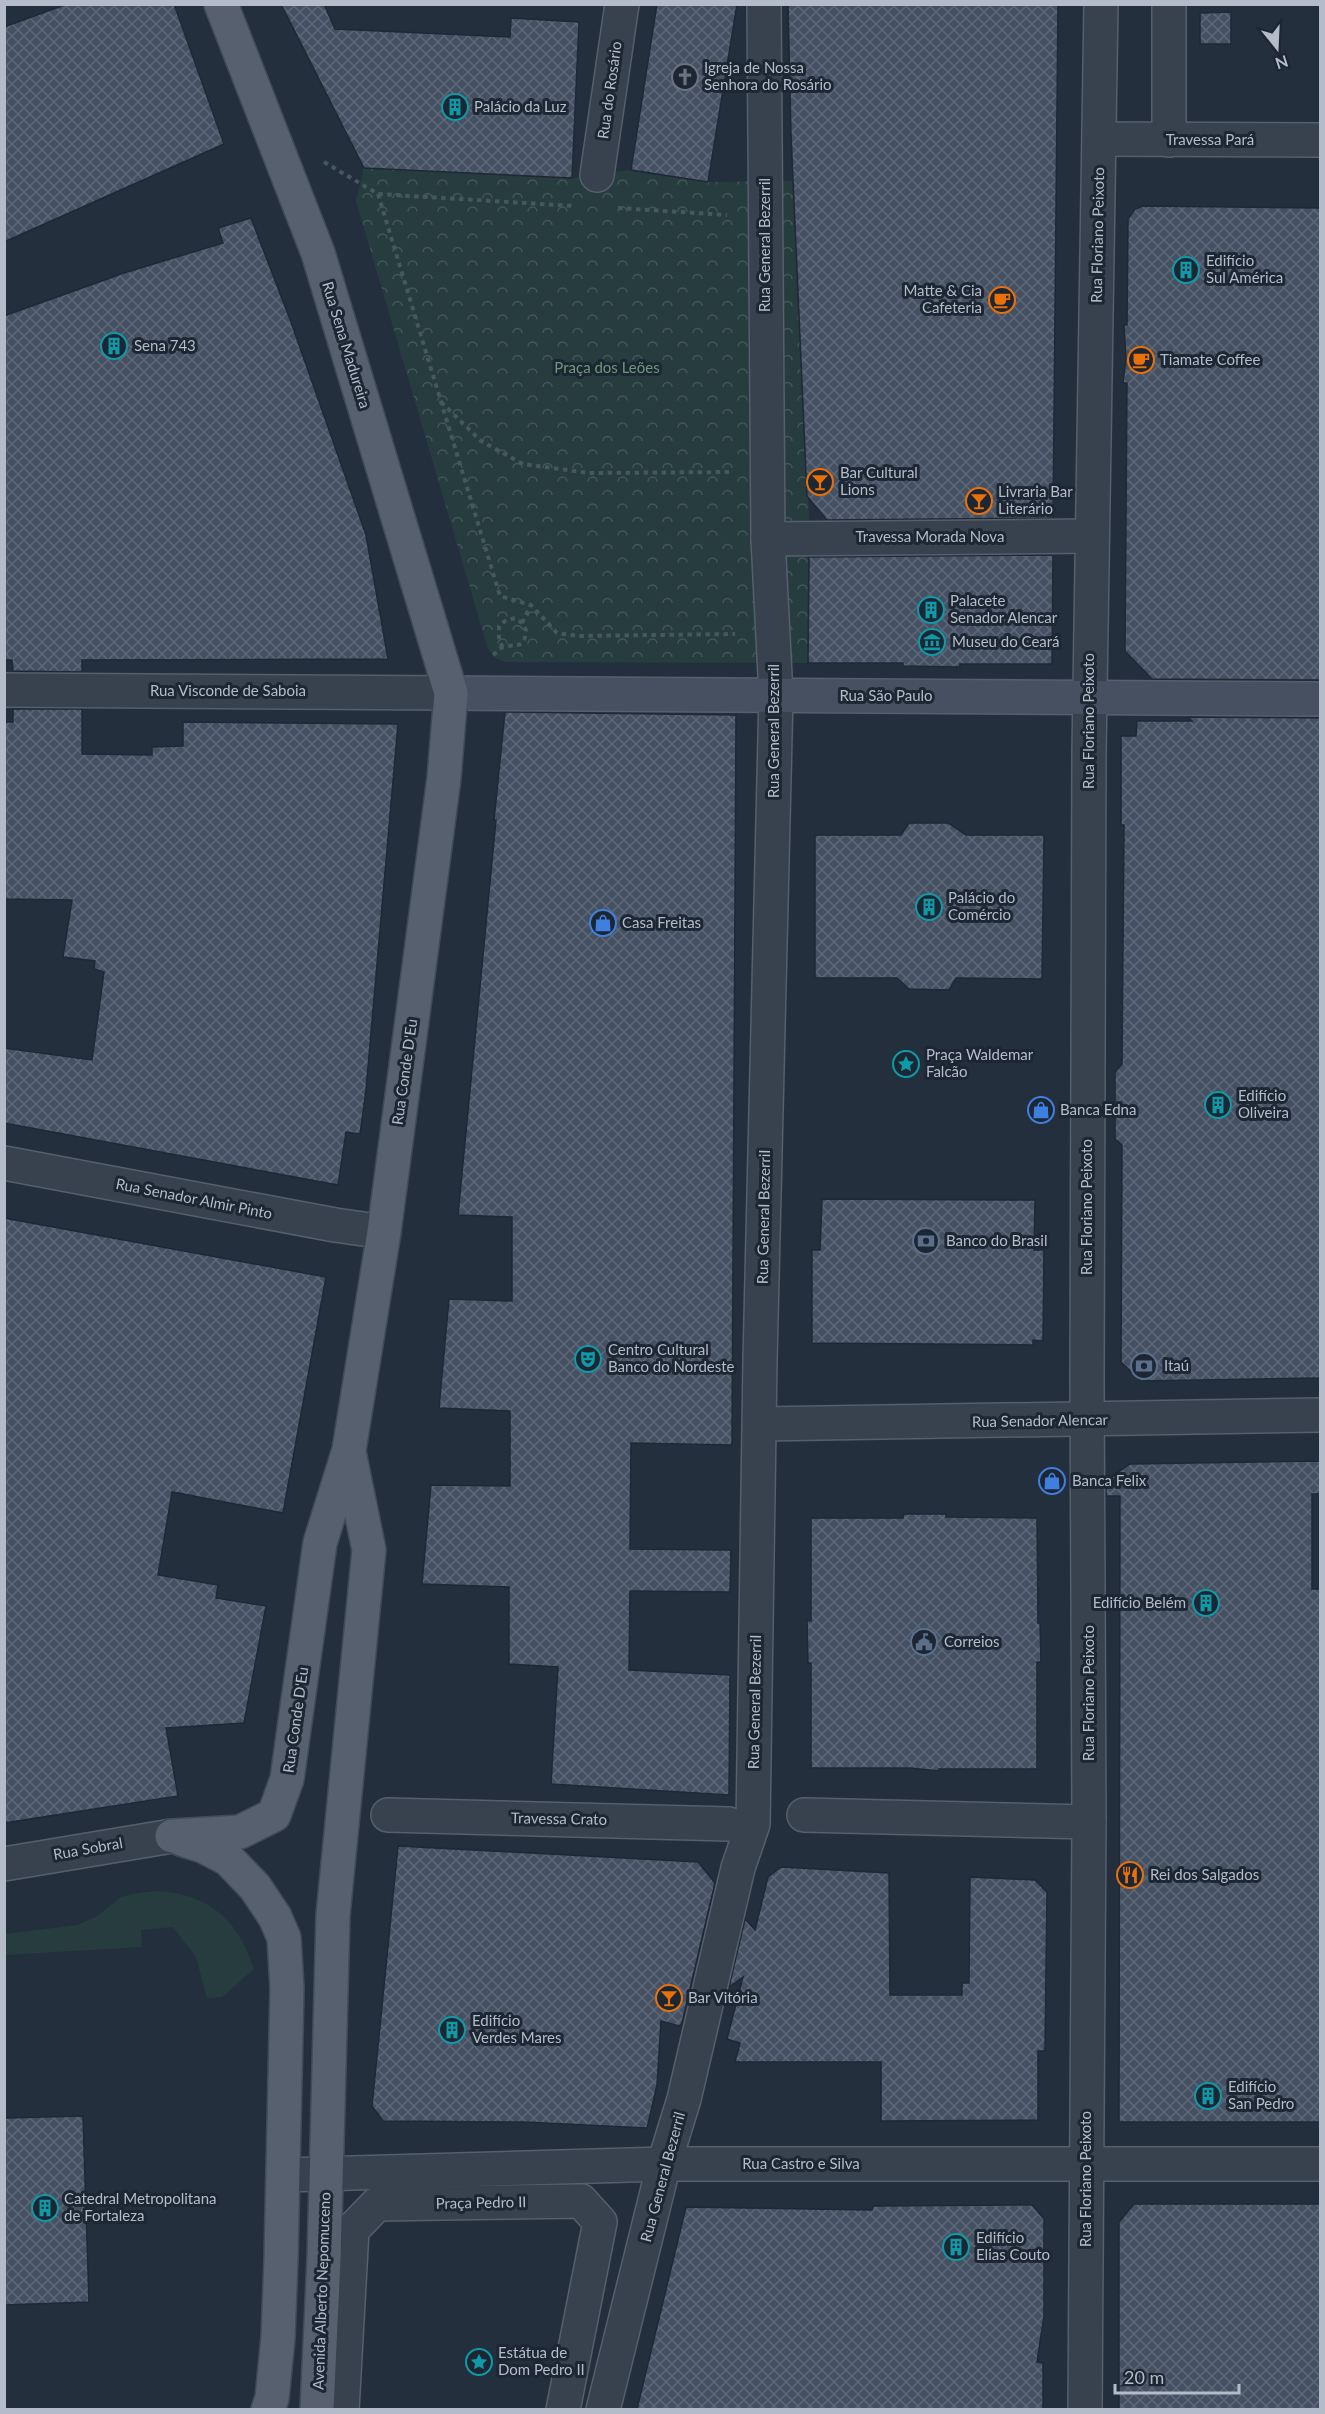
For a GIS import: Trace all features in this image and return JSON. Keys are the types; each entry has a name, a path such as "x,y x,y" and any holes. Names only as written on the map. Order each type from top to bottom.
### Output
{"main road":[{"name":"Rua Sena Madureira","path":"221,4 318,253 451,693"},
{"name":"Rua São Paulo","path":"451,693 1320,699"},
{"name":"Rua Conde D'Eu","path":"172,1836 240,1832 274,1815 288,1779 320,1543 349,1450 384,1232 436,835 451,693"},
{"name":"Rua Conde D'Eu","path":"326,2173 333,1915 369,1550 349,1450"},
{"path":"172,1836 203,1846 228,1859 255,1887 275,1917 284,1938 287,1988 278,2338 272,2398 268,2409"},
{"name":"Avenida Alberto Nepomuceno","path":"317,2409 326,2173"}],"street":[{"name":"Rua do Rosário","path":"597,175 622,4"},
{"name":"Rua General Bezerril","path":"603,2409 664,2163 684,2099 738,1868 753,1824 776,695 768,539 764,4"},
{"name":"Rua Floriano Peixoto","path":"1085,2409 1089,1822 1087,1420 1089,697 1101,4"},
{"path":"1169,4 1169,140"},
{"name":"Travessa Pará","path":"1100,139 1320,140"},
{"name":"Travessa Morada Nova","path":"768,539 1092,536"},
{"name":"Rua Visconde de Saboia","path":"4,690 451,693"},
{"name":"Rua Senador Almir Pinto","path":"4,1163 335,1225 384,1232"},
{"name":"Rua Senador Alencar","path":"760,1424 1320,1415"},
{"name":"Travessa Crato","path":"388,1815 729,1824"},
{"path":"804,1815 1089,1822"},
{"name":"Rua Sobral","path":"4,1864 172,1836"},
{"name":"Rua Castro e Silva","path":"283,2175 664,2163 1320,2164"},
{"name":"Praça Pedro II","path":"342,2409 352,2230 377,2204 581,2201 600,2222 563,2409"}],"path":[{"path":"321,160 378,194 500,596 531,605 557,633 578,636 772,633"},
{"path":"441,401 481,441 524,464 588,473 767,471"},
{"path":"522,623 531,605"},
{"path":"515,618 522,623 526,630 525,640 520,645 503,647 499,641 499,626 515,618"}],"green space":[{"name":"Praça dos Leões","path":"364,168 572,178 631,170 708,182 793,181 810,538 808,663 505,662 496,658 488,649 356,201"},
{"path":"159,1891 177,1893 207,1905 220,1913 240,1937 254,1969 222,1997 207,1998 196,1957 173,1927 141,1930 142,1947 5,1955 5,1934 77,1925 96,1917 121,1897"}],"building":[{"path":"67,4 174,4 224,144 4,242 4,27"},
{"name":"Palácio da Luz","path":"281,4 324,4 335,29 510,37 511,18 579,22 572,178 364,168"},
{"name":"Igreja de Nossa Senhora do Rosário","path":"657,4 737,4 708,182 631,170"},
{"path":"788,4 1058,4 1053,518 827,520 807,496 791,134"},
{"path":"1231,12 1231,44 1200,44 1200,13"},
{"path":"1143,206 1320,208 1320,680 1152,679 1125,651 1127,383 1123,383 1126,359 1124,325 1127,325 1128,219 1135,209"},
{"path":"251,218 291,322 366,535 388,659 82,660 82,672 13,671 12,660 4,660 4,316 124,273 223,243 218,228"},
{"name":"Palacete Senador Alencar","path":"1053,555 1052,664 960,664 960,667 903,666 903,663 808,663 809,557"},
{"path":"13,709 82,709 82,754 152,755 152,747 183,746 183,722 398,724 366,1090 360,1134 346,1132 338,1185 4,1123 4,1048 92,1060 104,972 94,969 95,961 63,957 72,900 4,899 4,722 13,722"},
{"path":"505,712 736,715 732,1445 631,1443 630,1549 731,1550 730,1592 630,1591 629,1670 730,1675 729,1795 551,1784 558,1667 509,1664 509,1587 422,1584 431,1485 510,1486 510,1411 439,1408 449,1299 512,1301 512,1217 458,1215"},
{"path":"1188,717 1320,718 1320,1378 1141,1381 1121,1362 1122,1145 1115,1139 1115,1072 1122,1064 1124,825 1121,825 1121,736 1136,736 1137,721 1192,721"},
{"name":"Palácio do Comércio","path":"909,823 948,823 966,835 1044,835 1042,979 956,978 949,990 909,989 897,978 815,978 815,835 901,835"},
{"path":"822,1199 1035,1200 1034,1250 1044,1250 1043,1341 1033,1340 1033,1345 812,1343 812,1250 820,1250"},
{"path":"4,1218 326,1277 283,1513 172,1492 158,1575 218,1585 216,1598 266,1606 244,1723 166,1728 178,1796 4,1823"},
{"path":"1320,1461 1320,1494 1312,1494 1312,1589 1320,1589 1320,2122 1119,2122 1120,1496 1106,1496 1106,1481 1130,1464"},
{"name":"Correios","path":"904,1514 1037,1518 1038,1623 1040,1623 1041,1662 1037,1662 1037,1769 939,1769 939,1771 910,1768 811,1768 811,1663 808,1663 807,1620 811,1621 811,1518 903,1518"},
{"path":"398,1846 698,1862 715,1883 682,2023 679,2026 661,2021 657,2085 647,2128 524,2122 383,2121 372,2106"},
{"path":"781,1867 889,1873 890,1995 962,1995 962,1983 969,1983 970,1877 1035,1880 1047,1892 1045,2051 1038,2051 1038,2120 881,2121 881,2062 735,2062 740,2043 727,2039 743,1977 729,1987 745,1919 755,1930 768,1877"},
{"name":"Catedral Metropolitana de Fortaleza","path":"83,2116 89,2302 4,2305 4,2118"},
{"path":"1134,2204 1320,2204 1320,2409 1119,2409 1119,2222"},
{"path":"1032,2205 1044,2219 1044,2316 1037,2362 1043,2363 1043,2409 637,2409 686,2207 872,2210 873,2206"}],"place":[{"name":"Igreja de Nossa Senhora do Rosário","path":"685,77"},
{"name":"Palácio da Luz","path":"455,107"},
{"name":"Edifício Sul América","path":"1186,270"},
{"name":"Matte & Cia Cafeteria","path":"1002,300"},
{"name":"Sena 743","path":"114,346"},
{"name":"Tiamate Coffee","path":"1141,360"},
{"name":"Bar Cultural Lions","path":"820,482"},
{"name":"Livraria Bar Literário","path":"979,501"},
{"name":"Palacete Senador Alencar","path":"931,610"},
{"name":"Museu do Ceará","path":"932,642"},
{"name":"Palácio do Comércio","path":"929,907"},
{"name":"Casa Freitas","path":"603,923"},
{"name":"Praça Waldemar Falcão","path":"906,1064"},
{"name":"Edifício Oliveira","path":"1218,1105"},
{"name":"Banca Edna","path":"1041,1110"},
{"name":"Banco do Brasil","path":"926,1241"},
{"name":"Centro Cultural Banco do Nordeste","path":"588,1359"},
{"name":"Itaú","path":"1144,1366"},
{"name":"Banca Felix","path":"1052,1481"},
{"name":"Edifício Belém","path":"1206,1603"},
{"name":"Correios","path":"924,1642"},
{"name":"Rei dos Salgados","path":"1130,1875"},
{"name":"Bar Vitória","path":"669,1998"},
{"name":"Edifício Verdes Mares","path":"452,2030"},
{"name":"Edifício San Pedro","path":"1208,2096"},
{"name":"Catedral Metropolitana de Fortaleza","path":"45,2208"},
{"name":"Edifício Elias Couto","path":"956,2247"},
{"name":"Estátua de Dom Pedro II","path":"479,2362"}]}
